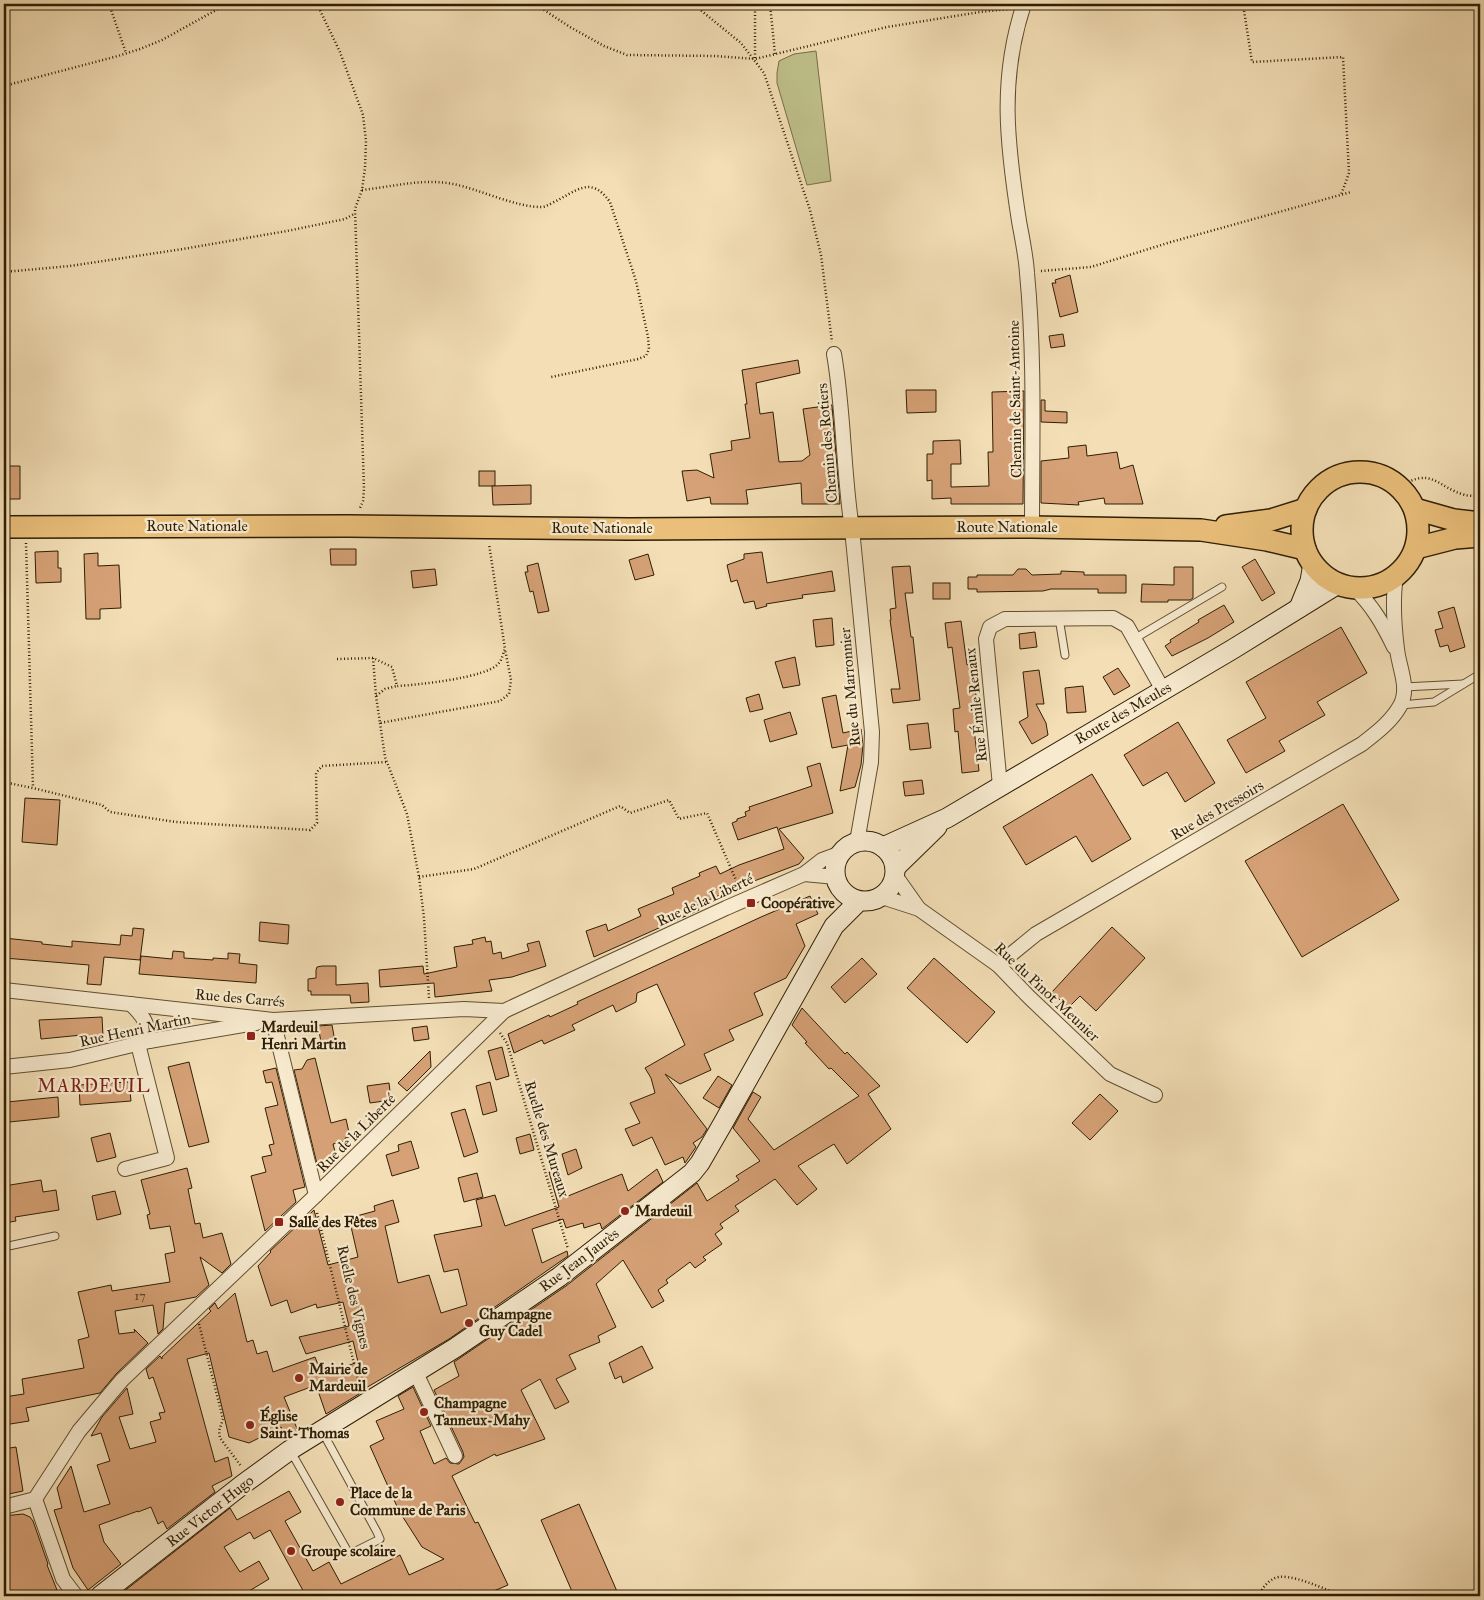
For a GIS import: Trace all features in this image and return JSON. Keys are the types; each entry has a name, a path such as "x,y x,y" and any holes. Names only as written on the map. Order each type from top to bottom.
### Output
{"main road":[{"path":"1355,472 1371,473 1386,478 1399,487 1415,509 1419,528 1416,548 1411,558 1396,576 1383,584 1368,588 1346,586 1324,576 1309,556 1302,529 1306,509 1314,495 1339,476 1355,472"},
{"path":"1200,530 1271,520 1306,509"},
{"path":"1415,509 1454,520 1480,523"},
{"name":"Route Nationale","path":"4,526 852,529 1032,527 1200,530"},
{"path":"1200,530 1267,540 1309,556"},
{"path":"1416,548 1455,538 1480,536"}],"street":[{"name":"Chemin de Saint-Antoine","path":"1024,6 1008,72 1007,125 1027,272 1032,354 1032,527"},
{"name":"Chemin des Rotiers","path":"834,354 841,406 847,498 852,529"},
{"name":"Rue du Marronnier","path":"852,529 872,732 871,762 857,842"},
{"path":"1299,608 1310,581 1309,556"},
{"path":"1396,576 1393,609 1397,652 1404,679 1401,705"},
{"path":"1346,586 1366,599 1377,613 1397,652"},
{"name":"Route des Meules","path":"883,847 947,818 1299,608 1346,586"},
{"name":"Rue Émile Renaux","path":"1000,786 986,639 990,627 1005,618 1113,618 1127,626 1163,690"},
{"name":"Rue des Pressoirs","path":"998,965 1036,934 1362,744 1384,726 1401,705"},
{"name":"Route des Meules","path":"895,872 947,818"},
{"path":"857,842 873,842 883,847 891,855 895,872 893,884 882,897 871,901 859,901 849,897 838,883 835,869 841,852 857,842"},
{"name":"Rue de la Liberté","path":"36,1499 79,1431 116,1387 504,1011 804,874 822,860 841,852"},
{"name":"Rue du Pinot Meunier","path":"895,872 919,909"},
{"name":"Rue de la Liberté","path":"804,874 838,883"},
{"name":"Rue Jean Jaurès","path":"834,926 838,883"},
{"name":"Rue du Pinot Meunier","path":"882,897 919,909 998,965 1110,1074 1154,1095"},
{"name":"Rue Jean Jaurès","path":"322,1429 455,1348 573,1266 692,1173 722,1125 834,926 859,901"},
{"name":"Rue des Carrés","path":"4,990 273,1020 464,1009 504,1011"},
{"path":"125,1169 167,1158 143,1043 148,1028 142,1015 132,1004"},
{"path":"211,1031 216,1025 216,1017 213,1013"},
{"path":"273,1020 315,1196"},
{"name":"Rue Henri Martin","path":"4,1067 70,1060 143,1043 273,1020"},
{"path":"416,1372 455,1456"},
{"name":"Rue Victor Hugo","path":"100,1596 251,1479 322,1429"},
{"path":"4,1507 36,1499 63,1579 76,1596"}],"lane":[{"path":"1134,639 1222,587"},
{"path":"1059,618 1065,655"},
{"path":"1401,705 1434,702 1480,674"},
{"path":"1404,686 1463,684"},
{"path":"4,1247 55,1236"},
{"path":"290,1450 348,1552 356,1551 380,1539 322,1429"}],"path":[{"path":"109,4 126,53"},
{"path":"4,86 126,53 162,40 227,4"},
{"path":"318,4 340,52 361,106 366,141 362,190 354,209 364,489 362,505 348,526"},
{"path":"534,4 570,28 604,46 627,54 755,59 887,28 1024,6"},
{"path":"692,4 741,42 764,72 810,210 821,255 834,354"},
{"path":"755,4 755,59"},
{"path":"770,4 775,54"},
{"path":"1243,4 1252,62 1343,57 1349,173 1342,195"},
{"path":"362,190 443,182 513,202 542,207 586,186 598,189 604,194 610,202 636,281 649,349 646,356 638,359 551,377"},
{"path":"1027,272 1091,267 1171,242 1351,192"},
{"path":"4,272 70,266 183,249 287,231 345,219 354,214"},
{"path":"1399,487 1410,480 1425,478 1435,480 1464,495 1480,496"},
{"path":"26,527 32,788"},
{"path":"380,723 500,701 509,694 511,680 486,527"},
{"path":"376,696 385,689 397,686 421,685 482,673 498,664 505,649"},
{"path":"337,659 373,658 392,667 397,686"},
{"path":"373,658 376,696 387,762 407,814 419,877 424,918 430,1011"},
{"path":"4,782 102,805 110,812 176,822 310,830 318,823 316,774 322,766 387,762"},
{"path":"419,877 474,869 620,806 630,813 669,800 679,819 707,813 745,900"},
{"name":"Ruelle des Mureaux","path":"492,1022 507,1043 573,1266"},
{"name":"Ruelle des Vignes","path":"315,1196 356,1378 366,1403"},
{"path":"196,1311 222,1419 220,1438 251,1479"},
{"path":"1258,1596 1263,1587 1274,1578 1292,1577 1343,1596"}],"green space":[{"path":"816,51 831,181 807,185 777,83 777,73 779,61 794,54"}],"building":[{"path":"1070,275 1078,312 1060,317 1052,283 1056,283 1055,280"},
{"path":"1063,334 1065,346 1051,348 1049,336"},
{"path":"798,360 800,373 756,383 760,414 773,412 779,462 802,461 810,455 803,409 832,405 840,504 802,504 801,483 746,490 748,504 711,504 710,497 687,501 682,471 697,470 714,478 710,454 732,450 731,441 750,438 742,370"},
{"path":"906,390 936,390 936,412 907,413"},
{"path":"1024,391 1023,504 951,504 951,498 932,499 932,480 927,481 927,454 933,454 933,441 960,440 961,464 951,464 951,487 989,486 988,452 993,452 992,392"},
{"path":"1041,400 1045,400 1045,411 1067,412 1067,423 1041,422"},
{"path":"1086,445 1087,456 1117,452 1120,469 1133,465 1143,504 1105,504 1104,498 1078,502 1079,505 1041,503 1041,461 1069,458 1068,447"},
{"path":"6,466 20,466 20,499 4,499"},
{"path":"479,471 495,471 495,486 479,486"},
{"path":"531,485 531,504 493,505 492,486"},
{"path":"330,549 356,549 356,565 331,565"},
{"path":"58,551 58,568 61,568 61,582 36,583 35,552"},
{"path":"762,552 767,583 832,571 835,591 802,595 803,598 766,604 767,606 756,609 754,601 744,603 737,580 731,582 727,565 744,559 744,554"},
{"path":"98,553 98,566 119,565 121,608 100,609 100,619 86,619 84,554"},
{"path":"648,554 654,575 635,580 629,560"},
{"path":"1255,559 1275,593 1262,601 1242,567"},
{"path":"538,563 549,611 538,613 533,591 530,592 525,572 528,572 527,566"},
{"path":"910,566 913,593 905,593 911,637 913,637 920,700 893,703 891,689 900,689 890,620 890,609 896,608 892,567"},
{"path":"1174,567 1193,567 1193,598 1190,600 1168,600 1168,602 1141,602 1142,584 1174,585"},
{"path":"435,569 437,585 413,588 411,571"},
{"path":"1018,569 1026,569 1032,575 1061,574 1061,571 1084,572 1084,575 1126,575 1126,593 1098,593 1098,589 977,592 977,589 968,589 968,577 977,577 977,575 1013,575"},
{"path":"933,583 950,583 950,599 933,599"},
{"path":"1224,605 1234,622 1208,638 1172,656 1165,646 1171,642 1170,640 1199,622 1198,620"},
{"path":"1454,607 1465,647 1450,652 1448,645 1440,647 1435,630 1443,628 1438,612"},
{"path":"832,618 834,645 816,647 813,620"},
{"path":"961,621 967,665 972,664 980,728 974,729 979,771 962,773 958,731 955,732 953,709 960,708 952,647 948,648 945,623"},
{"path":"1341,627 1367,673 1317,702 1325,715 1279,741 1285,751 1246,773 1227,740 1266,718 1246,682"},
{"path":"1035,632 1037,647 1020,649 1019,634"},
{"path":"795,657 800,685 783,688 775,662"},
{"path":"1118,668 1130,686 1114,695 1103,677"},
{"path":"1039,670 1044,704 1036,704 1046,723 1048,735 1032,744 1019,722 1028,717 1023,672"},
{"path":"1083,686 1086,712 1067,713 1065,688"},
{"path":"759,694 763,709 750,712 746,698"},
{"path":"836,695 843,733 861,729 863,745 861,765 855,787 840,791 848,745 832,748 822,698"},
{"path":"790,712 797,734 770,742 764,720"},
{"path":"1178,722 1215,783 1185,802 1167,772 1143,786 1124,755"},
{"path":"928,723 931,748 910,750 907,725"},
{"path":"820,763 833,813 779,829 804,858 799,864 697,905 699,910 594,957 586,931 606,924 608,931 641,916 638,909 674,894 672,888 700,876 699,873 716,866 720,874 784,849 777,827 738,840 732,823 746,816 745,812 750,810 749,807 812,786 807,767"},
{"path":"1092,774 1131,839 1092,862 1076,836 1026,865 1003,827"},
{"path":"922,780 924,794 905,796 903,782"},
{"path":"25,798 60,800 57,845 22,842"},
{"path":"1343,804 1399,900 1302,957 1245,861"},
{"path":"810,896 818,914 796,924 805,946 786,978 754,993 763,1015 729,1030 734,1040 704,1054 711,1070 680,1084 665,1074 707,1129 702,1137 693,1143 696,1147 685,1163 683,1157 665,1165 652,1137 633,1146 625,1129 640,1123 630,1103 655,1093 651,1078 645,1068 685,1045 657,984 637,993 636,1002 616,1012 613,1005 572,1025 575,1030 544,1044 542,1040 514,1053 508,1034 549,1015 550,1017 578,1004 577,1002"},
{"path":"260,922 289,925 288,944 259,941"},
{"path":"1112,927 1145,958 1096,1011 1080,996 1068,1008 1052,992"},
{"path":"133,928 144,929 140,960 104,957 101,985 87,984 89,965 4,958 4,938 72,947 72,941 120,945 121,935 132,936"},
{"path":"485,937 486,942 491,941 493,954 501,952 502,959 529,951 527,944 539,941 546,966 512,977 489,980 492,991 435,997 434,983 380,987 379,970 423,966 424,974 457,967 454,947 473,944 472,940"},
{"path":"173,951 184,952 184,958 213,960 213,958 228,959 228,953 240,954 239,963 257,965 256,983 139,974 141,956 172,959"},
{"path":"862,958 877,974 845,1003 831,987"},
{"path":"934,958 995,1012 967,1043 907,988"},
{"path":"336,966 336,985 368,983 369,1002 351,1003 350,995 311,995 311,991 308,991 308,979 316,978 317,967"},
{"path":"802,1008 845,1054 847,1052 880,1086 868,1094 891,1129 847,1164 834,1144 798,1166 817,1189 797,1205 775,1179 735,1206 739,1211 720,1224 723,1228 715,1234 722,1244 703,1257 706,1260 695,1268 690,1262 666,1280 668,1283 658,1290 664,1301 652,1308 623,1260 596,1284 616,1327 598,1336 600,1342 569,1355 576,1369 556,1379 569,1402 555,1409 540,1379 521,1390 545,1439 496,1456 495,1454 452,1476 475,1523 478,1522 508,1585 482,1596 463,1596 460,1590 445,1596 306,1596 270,1530 254,1539 250,1532 224,1547 240,1572 259,1561 269,1579 241,1596 118,1596 230,1508 237,1520 289,1491 301,1512 285,1521 313,1571 329,1562 341,1584 400,1555 409,1575 444,1559 422,1547 399,1511 370,1446 384,1439 376,1421 404,1409 398,1396 413,1387 431,1426 420,1431 434,1464 446,1458 450,1463 459,1464 464,1457 463,1452 434,1390 459,1376 454,1362 566,1286 697,1183 707,1201 739,1180 736,1176 760,1161 733,1128 753,1092 761,1097 748,1119 774,1150 859,1096 831,1068 829,1069 805,1043 807,1042 792,1025"},
{"path":"102,1017 103,1036 82,1038 82,1035 41,1039 39,1020"},
{"path":"332,1025 336,1047 322,1047 318,1026"},
{"path":"427,1026 429,1039 414,1041 412,1028"},
{"path":"502,1047 509,1076 496,1080 488,1051"},
{"path":"430,1051 431,1067 407,1091 398,1083"},
{"path":"315,1058 331,1123 346,1119 350,1137 345,1138 346,1141 333,1144 337,1159 317,1164 294,1070 302,1069 307,1060"},
{"path":"189,1062 209,1142 189,1147 168,1067"},
{"path":"276,1068 305,1187 293,1190 296,1202 265,1231 251,1176 266,1172 262,1157 272,1155 269,1145 274,1144 265,1108 278,1105 272,1082 266,1083 263,1071"},
{"path":"718,1076 732,1085 719,1108 703,1098"},
{"path":"129,1082 131,1101 80,1105 79,1085"},
{"path":"490,1082 497,1111 483,1115 476,1086"},
{"path":"389,1083 391,1100 370,1103 367,1086"},
{"path":"1100,1094 1118,1111 1090,1140 1072,1123"},
{"path":"58,1097 59,1117 9,1122 7,1102"},
{"path":"465,1109 478,1152 464,1157 451,1113"},
{"path":"110,1133 116,1157 97,1162 91,1138"},
{"path":"530,1134 534,1150 520,1154 516,1138"},
{"path":"411,1141 419,1168 392,1176 386,1155 399,1151 398,1145"},
{"path":"576,1149 582,1168 568,1175 562,1154"},
{"path":"187,1168 192,1188 188,1189 195,1224 200,1223 203,1238 222,1233 231,1264 222,1273 200,1257 209,1285 196,1297 165,1303 163,1329 158,1334 153,1305 115,1311 119,1334 135,1332 134,1329 148,1343 116,1374 100,1393 26,1408 29,1421 4,1425 4,1397 24,1394 22,1379 84,1368 78,1340 89,1337 78,1292 111,1285 112,1291 170,1282 165,1254 175,1252 170,1226 150,1229 147,1215 150,1214 141,1180"},
{"path":"557,1169 568,1196 622,1174 628,1191 657,1169 663,1182 602,1229 600,1223 584,1228 583,1223 566,1228 563,1219 532,1229 542,1263 567,1251 568,1256 449,1339 359,1392 359,1394 326,1414 316,1385 284,1397 298,1431 285,1439 281,1427 249,1443 229,1437 209,1353 187,1359 215,1462 228,1457 232,1476 212,1486 215,1492 167,1529 163,1521 158,1524 151,1507 99,1525 104,1542 121,1564 88,1590 73,1568 54,1510 62,1508 57,1488 71,1466 84,1512 110,1504 97,1465 110,1461 101,1433 91,1436 102,1417 127,1388 133,1414 119,1417 130,1449 156,1442 150,1422 161,1419 159,1413 165,1412 153,1377 149,1379 146,1369 160,1356 162,1359 211,1311 209,1309 215,1303 218,1309 235,1293 247,1342 253,1340 257,1354 267,1351 273,1372 315,1357 322,1375 358,1362 353,1341 306,1354 299,1337 349,1326 343,1302 317,1308 316,1304 291,1313 287,1300 271,1306 258,1266 270,1251 314,1210 328,1265 358,1257 349,1218 375,1211 374,1206 393,1200 399,1222 385,1226 398,1283 429,1275 441,1313 467,1305 458,1269 444,1272 434,1235 482,1226 476,1200 495,1195 505,1226 559,1207 549,1172"},
{"path":"477,1173 483,1197 464,1202 458,1178"},
{"path":"41,1180 43,1192 56,1190 59,1210 15,1217 16,1221 4,1223 4,1186"},
{"path":"115,1191 121,1214 97,1220 92,1196"},
{"path":"642,1346 653,1368 623,1383 621,1376 615,1379 609,1363"},
{"path":"16,1447 23,1491 4,1495 4,1449"},
{"path":"579,1504 619,1596 574,1596 541,1520"},
{"path":"23,1514 30,1517 33,1521 57,1590 53,1591 55,1596 4,1596 4,1516"}],"place":[{"name":"Coopérative","path":"751,903"},
{"name":"Mardeuil Henri Martin","path":"251,1036"},
{"name":"Mardeuil","path":"625,1211"},
{"name":"Salle des Fêtes","path":"279,1222"},
{"name":"Champagne Guy Cadel","path":"469,1323"},
{"name":"Mairie de Mardeuil","path":"299,1378"},
{"name":"Champagne Tanneux-Mahy","path":"424,1412"},
{"name":"Église Saint-Thomas","path":"250,1425"},
{"name":"Place de la Commune de Paris","path":"340,1502"},
{"name":"Groupe scolaire","path":"291,1551"}],"district":[{"name":"MARDEUIL","path":"94,1086"}]}
